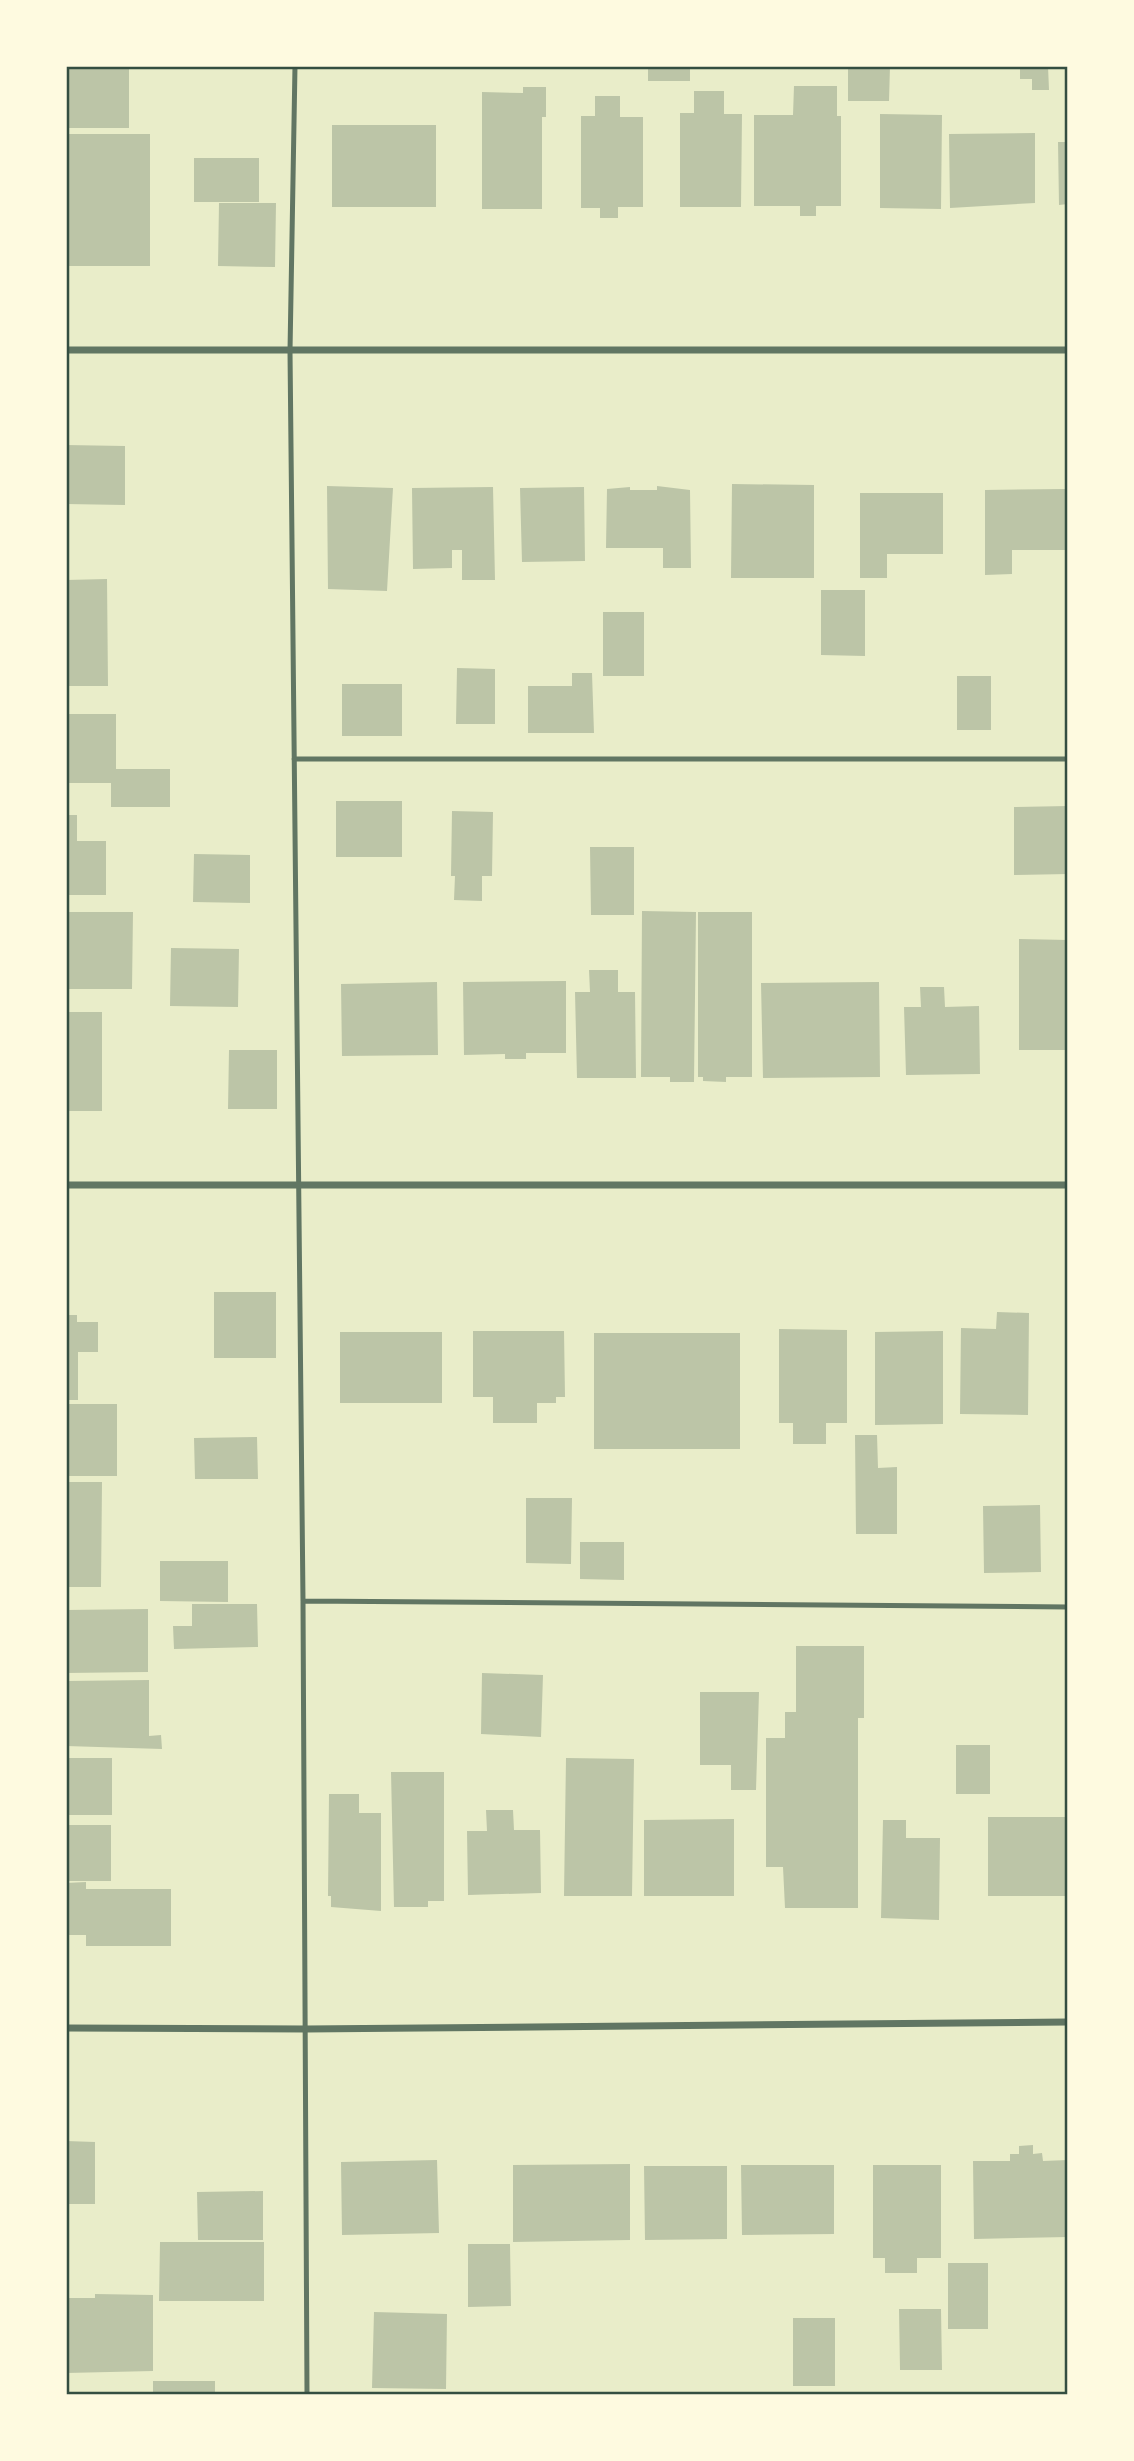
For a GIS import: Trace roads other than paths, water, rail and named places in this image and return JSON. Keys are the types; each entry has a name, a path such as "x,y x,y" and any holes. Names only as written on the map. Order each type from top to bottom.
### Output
{"street":[{"path":"66,350 1068,350"},
{"path":"66,1185 1068,1185"},
{"path":"66,2028 306,2029 1068,2022"}],"lane":[{"path":"295,66 290,351 303,1601 307,2395"},
{"path":"294,759 1068,759"},
{"path":"303,1601 1068,1607"}]}
